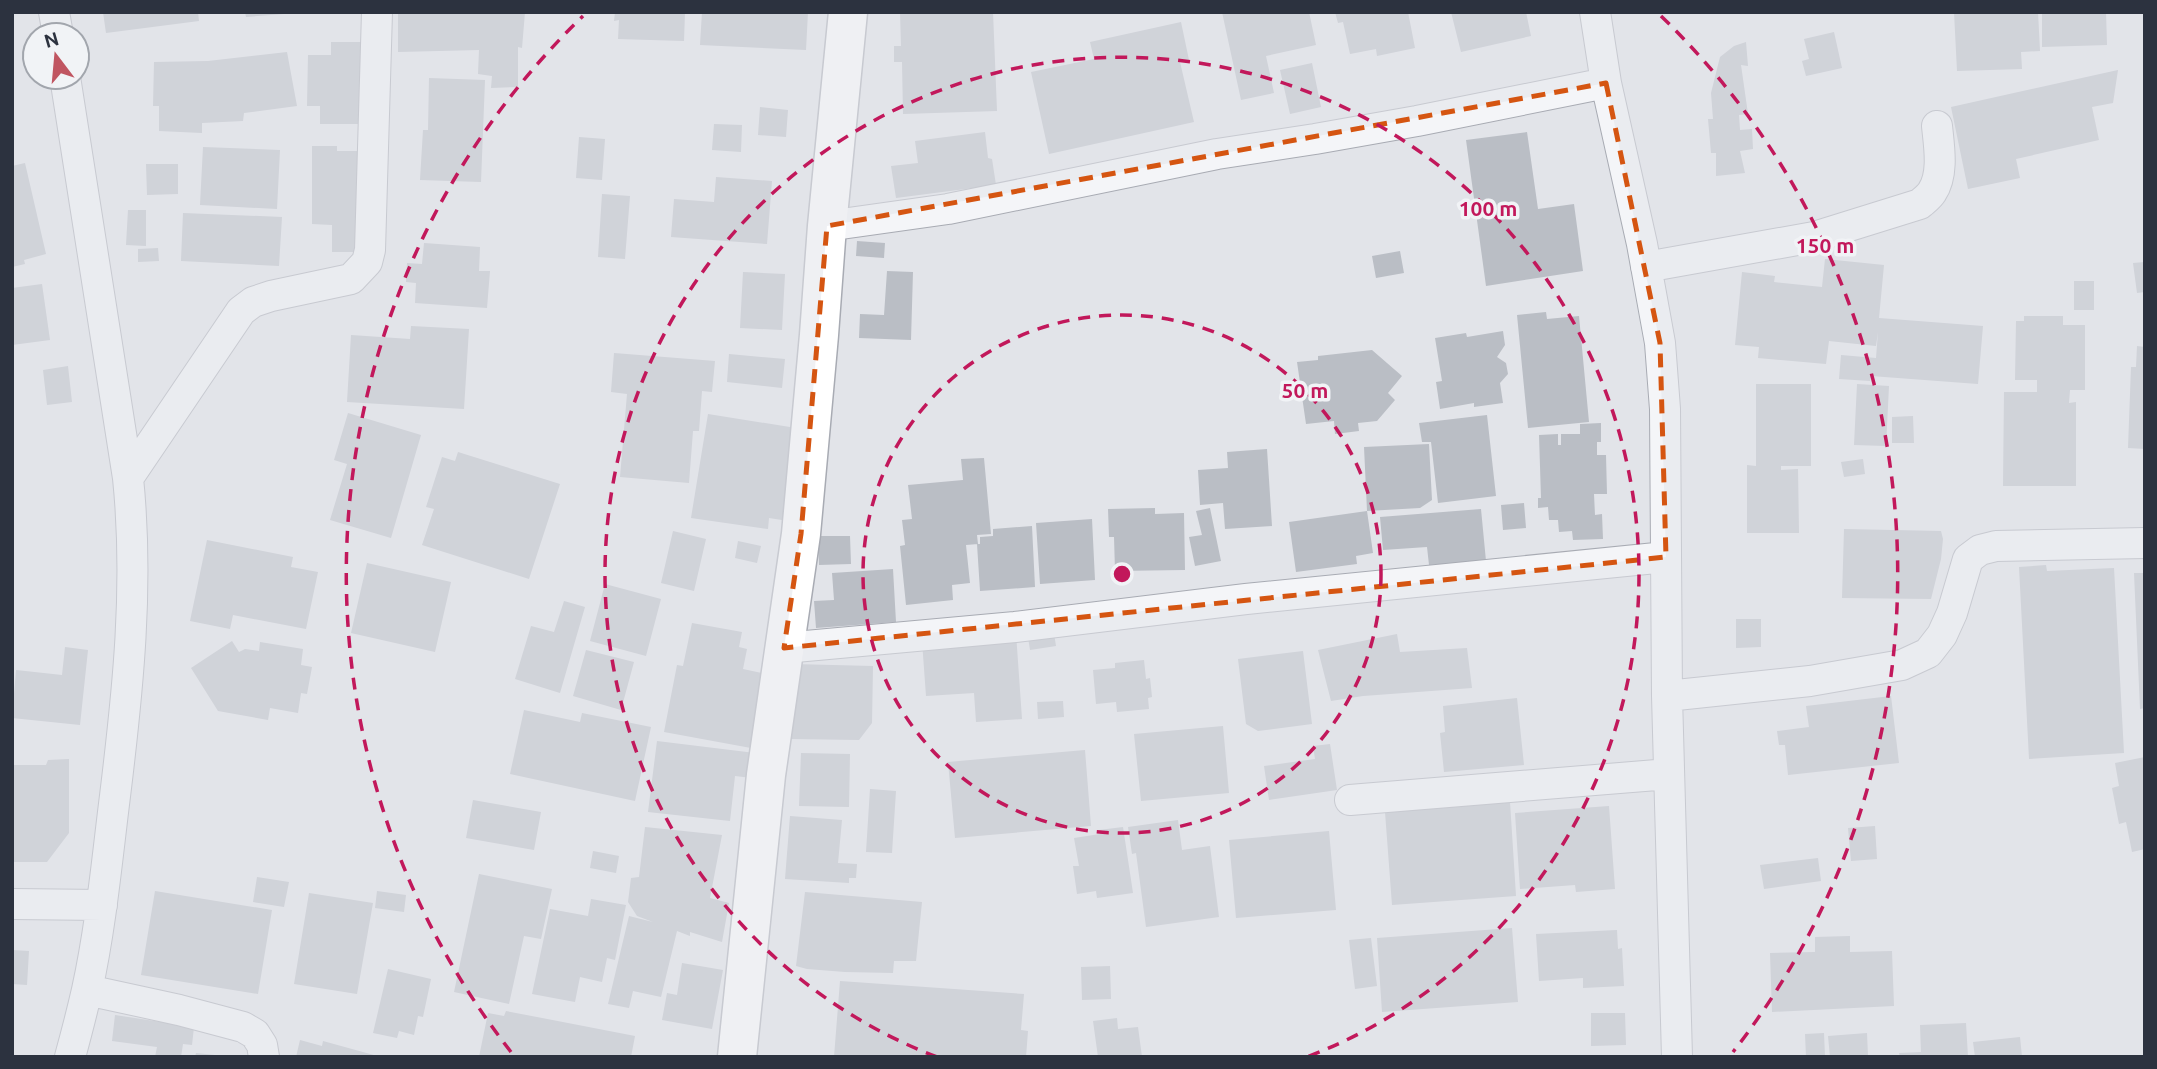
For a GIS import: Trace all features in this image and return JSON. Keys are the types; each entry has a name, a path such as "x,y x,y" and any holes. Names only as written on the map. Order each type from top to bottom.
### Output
{"street":[{"path":"128,478 241,312 253,302 271,296 351,279 367,262 370,250 377,12"},
{"path":"737,1057 766,775 801,534 848,12"},
{"path":"1595,12 1606,83 1660,343 1665,409 1667,696 1677,1057"},
{"path":"827,226 948,209 1217,154 1417,121 1606,83"},
{"path":"67,91 128,478 132,519 132,636 124,723 102,905 87,990 70,1057"},
{"path":"1646,267 1814,237 1920,204 1932,192 1938,178 1940,158 1937,126"},
{"path":"1667,696 1810,681 1902,665 1928,653 1942,635 1952,613 1968,559 1980,550 1996,546 2145,543"},
{"path":"784,648 1015,627 1246,599 1667,557"},
{"path":"1350,800 1669,774"},
{"path":"12,904 102,905"},
{"path":"87,990 243,1027 255,1034 262,1045 264,1057"}],"highlighted area":[{"path":"1606,83 1660,343 1666,557 784,648 801,534 827,226"}],"building":[{"path":"103,12 198,12 199,21 106,33"},
{"path":"245,12 284,12 284,14 246,17"},
{"path":"398,12 525,12 522,48 518,47 518,87 491,88 492,76 478,74 479,50 398,52"},
{"path":"615,12 685,12 684,41 618,39 619,20 614,21"},
{"path":"702,12 808,12 806,50 700,45"},
{"path":"900,12 993,12 997,111 903,114 902,62 894,62 894,46 901,46"},
{"path":"1222,12 1309,12 1316,45 1266,56 1274,93 1241,100"},
{"path":"1335,12 1408,12 1415,48 1377,56 1376,49 1350,54 1343,22 1338,23"},
{"path":"1451,12 1526,12 1531,36 1461,52"},
{"path":"1954,12 2038,12 2040,51 2021,52 2022,69 1957,71"},
{"path":"2042,12 2106,12 2107,45 2042,47"},
{"path":"1181,22 1189,60 1180,62 1194,122 1049,154 1031,72 1094,59 1090,42"},
{"path":"1834,32 1842,68 1806,76 1802,61 1809,59 1804,39"},
{"path":"331,42 365,42 364,124 320,124 320,106 307,106 308,55 331,55"},
{"path":"1746,42 1748,66 1741,65 1748,114 1739,115 1740,130 1752,129 1753,149 1740,151 1745,173 1716,176 1716,153 1711,153 1708,119 1713,119 1711,93 1720,57 1734,46"},
{"path":"287,52 297,106 244,113 243,121 202,123 202,133 159,131 159,106 153,106 154,62 208,61"},
{"path":"1312,63 1321,107 1290,114 1280,70"},
{"path":"2118,70 2113,103 2092,107 2099,140 2016,159 2020,178 1968,189 1951,107"},
{"path":"429,78 485,80 481,182 420,180 423,130 428,130"},
{"path":"760,107 788,110 786,137 758,135"},
{"path":"714,124 742,125 741,152 712,150"},
{"path":"985,132 988,158 992,159 996,185 896,198 891,166 918,163 915,141"},
{"path":"1527,132 1538,209 1574,204 1583,271 1486,286 1466,140"},
{"path":"579,137 605,139 602,180 576,178"},
{"path":"312,146 337,146 337,151 365,151 365,252 332,252 332,225 312,224"},
{"path":"203,147 280,150 277,209 200,205"},
{"path":"25,163 46,254 24,260 25,264 12,267 12,166"},
{"path":"146,164 178,164 178,194 147,195"},
{"path":"716,177 772,181 767,244 671,237 674,199 714,202"},
{"path":"602,194 630,196 625,259 598,257"},
{"path":"128,210 146,210 146,246 126,245"},
{"path":"183,213 282,217 279,266 181,261"},
{"path":"857,241 885,243 884,258 856,256"},
{"path":"424,243 480,247 479,271 490,271 487,308 415,303 416,283 406,282 407,263 422,264"},
{"path":"158,248 159,261 138,262 138,249"},
{"path":"1400,251 1404,273 1376,278 1372,256"},
{"path":"1825,259 1884,265 1879,318 1983,326 1978,384 1871,376 1870,381 1839,379 1841,355 1876,358 1878,332 1876,346 1829,341 1826,364 1758,358 1759,347 1735,345 1742,272 1775,276 1774,282 1822,287"},
{"path":"2145,262 2145,292 2137,293 2133,263"},
{"path":"887,271 913,272 911,340 859,338 860,314 884,315"},
{"path":"743,272 785,274 782,330 740,328"},
{"path":"2074,281 2094,281 2094,310 2074,310"},
{"path":"42,284 50,340 12,345 12,288"},
{"path":"1546,312 1547,319 1579,316 1589,422 1528,428 1517,315"},
{"path":"2024,316 2063,316 2063,325 2085,325 2085,390 2070,390 2069,403 2076,402 2076,486 2003,486 2004,392 2037,392 2037,380 2015,380 2016,321 2024,321"},
{"path":"411,326 469,329 464,409 347,402 351,335 410,339"},
{"path":"1503,331 1505,345 1497,357 1506,363 1508,374 1500,383 1503,403 1474,407 1474,403 1440,409 1436,382 1442,381 1435,338 1466,333 1467,337"},
{"path":"2137,346 2145,347 2145,449 2128,448 2131,367 2136,367"},
{"path":"1372,350 1402,376 1388,393 1395,400 1377,421 1358,423 1359,431 1335,434 1334,421 1306,424 1297,362 1318,360 1318,356"},
{"path":"614,353 715,361 712,392 702,391 699,431 693,431 689,483 620,477 627,394 611,392"},
{"path":"729,354 785,359 782,388 727,382"},
{"path":"68,366 72,402 47,405 43,370"},
{"path":"1756,384 1811,384 1811,466 1781,466 1781,470 1798,469 1799,533 1747,533 1747,465 1756,466"},
{"path":"1857,384 1889,386 1886,446 1854,445"},
{"path":"348,413 421,435 391,538 330,520 347,464 334,460"},
{"path":"708,414 796,428 782,520 769,518 768,529 691,518"},
{"path":"1487,415 1496,496 1438,503 1431,442 1422,442 1419,423"},
{"path":"1913,416 1914,443 1892,443 1892,417"},
{"path":"1601,423 1601,442 1597,442 1597,455 1606,455 1607,494 1594,494 1595,515 1602,514 1603,539 1573,540 1572,531 1559,532 1558,520 1549,520 1548,507 1538,508 1538,498 1541,498 1539,435 1558,434 1558,445 1561,445 1561,434 1580,434 1580,424"},
{"path":"1429,444 1432,500 1420,508 1367,511 1364,447"},
{"path":"1267,449 1272,526 1225,529 1223,503 1200,505 1198,470 1228,468 1227,452"},
{"path":"458,452 560,484 529,579 422,545 434,509 426,507 442,457 455,461"},
{"path":"984,458 991,534 977,535 978,544 966,545 970,583 952,585 953,600 906,605 900,546 905,545 902,520 912,519 908,485 963,480 961,459"},
{"path":"1863,459 1865,474 1844,477 1841,462"},
{"path":"1524,503 1526,528 1503,530 1501,505"},
{"path":"1155,508 1155,514 1184,513 1185,570 1115,571 1114,537 1109,537 1108,509"},
{"path":"1210,508 1221,561 1195,566 1189,537 1202,535 1196,511"},
{"path":"1481,509 1486,561 1429,565 1427,547 1383,550 1380,517"},
{"path":"1367,511 1373,553 1356,556 1357,564 1296,572 1289,522"},
{"path":"1092,519 1095,580 1040,584 1036,523"},
{"path":"1032,526 1035,587 980,591 977,544 980,544 980,537 993,536 993,529"},
{"path":"1844,529 1941,531 1941,559 1931,599 1842,598"},
{"path":"673,531 706,539 694,591 661,583"},
{"path":"818,536 850,536 851,564 819,565"},
{"path":"207,540 293,557 291,567 318,572 306,629 233,615 230,629 190,621"},
{"path":"738,541 761,546 757,563 735,558"},
{"path":"367,563 451,582 435,652 351,633"},
{"path":"2046,565 2047,571 2114,568 2124,753 2029,759 2019,567"},
{"path":"893,569 896,622 816,628 814,601 834,600 832,573"},
{"path":"2134,573 2145,573 2145,708 2140,709"},
{"path":"605,584 661,599 646,656 590,641"},
{"path":"564,601 585,607 560,693 515,679 531,626 554,632"},
{"path":"1736,619 1761,619 1761,647 1736,648"},
{"path":"692,623 742,632 739,647 747,649 743,669 766,674 751,748 664,732 677,665 683,666"},
{"path":"1053,627 1056,646 1030,650 1027,631"},
{"path":"1016,633 1022,719 976,722 974,693 926,696 922,641"},
{"path":"1397,634 1400,652 1467,648 1472,688 1331,701 1318,650"},
{"path":"232,641 239,652 245,649 259,651 260,642 303,649 301,665 312,667 307,694 301,693 298,713 270,708 268,720 218,711 191,668"},
{"path":"65,647 88,650 80,725 12,718 16,670 62,675"},
{"path":"586,650 634,662 621,710 573,696"},
{"path":"1303,651 1312,724 1258,731 1246,724 1238,659"},
{"path":"1144,660 1152,697 1148,698 1149,709 1117,712 1116,702 1096,704 1093,670 1115,668 1115,663"},
{"path":"792,664 873,666 872,723 859,740 791,739"},
{"path":"1891,696 1899,763 1788,775 1785,745 1779,745 1777,731 1809,727 1806,706"},
{"path":"1517,698 1524,765 1444,772 1440,733 1445,732 1443,706"},
{"path":"1063,701 1064,717 1038,719 1037,702"},
{"path":"524,710 580,722 582,713 651,727 635,801 510,774"},
{"path":"1223,726 1229,793 1141,801 1134,734"},
{"path":"657,741 755,753 752,778 735,776 730,821 648,812"},
{"path":"1330,744 1337,790 1269,800 1264,766 1315,759 1313,746"},
{"path":"1085,750 1091,826 955,838 948,762"},
{"path":"801,753 850,754 849,807 799,806"},
{"path":"2145,757 2145,849 2132,852 2126,822 2119,824 2112,788 2119,786 2115,763"},
{"path":"69,759 69,833 47,862 12,862 12,765 46,765 48,760"},
{"path":"870,789 896,791 892,853 866,852"},
{"path":"473,800 541,812 534,850 466,838"},
{"path":"1510,802 1516,896 1392,905 1385,812"},
{"path":"1609,806 1615,889 1576,892 1575,885 1520,889 1515,813"},
{"path":"790,816 842,820 838,863 857,864 856,878 849,878 849,883 785,879"},
{"path":"1178,820 1182,850 1210,846 1219,917 1146,927 1136,853 1132,854 1128,827"},
{"path":"1875,826 1877,859 1851,861 1848,828"},
{"path":"645,827 722,835 710,898 729,903 722,942 690,932 690,936 677,931 661,997 633,991 629,1008 608,1004 629,916 653,922 637,916 628,902 631,878 639,877"},
{"path":"1123,827 1133,893 1097,898 1096,891 1077,894 1073,866 1079,866 1074,838 1100,834 1099,830"},
{"path":"1329,831 1336,910 1236,918 1229,840"},
{"path":"593,851 619,856 616,873 590,868"},
{"path":"1818,858 1821,881 1764,889 1760,865"},
{"path":"479,874 552,889 541,939 524,936 509,1004 454,992"},
{"path":"257,877 289,882 284,907 253,902"},
{"path":"155,891 272,910 258,994 141,975"},
{"path":"377,891 406,895 404,912 375,908"},
{"path":"805,892 922,902 916,961 894,961 893,973 845,972 796,966"},
{"path":"309,893 373,903 357,994 294,984"},
{"path":"591,899 626,905 615,960 607,958 602,982 580,977 575,1002 532,994 550,909 588,916"},
{"path":"1512,928 1518,1002 1382,1012 1377,938"},
{"path":"1617,930 1618,949 1622,948 1624,986 1583,988 1583,978 1539,981 1536,934"},
{"path":"1850,936 1850,952 1892,951 1894,1006 1772,1012 1770,953 1815,952 1815,937"},
{"path":"1371,938 1377,986 1355,989 1349,940"},
{"path":"12,950 29,951 27,985 12,984"},
{"path":"682,963 723,970 712,1029 662,1020 667,993 677,995"},
{"path":"1110,966 1111,999 1082,1000 1081,967"},
{"path":"388,969 431,979 423,1017 418,1016 414,1035 399,1031 397,1038 373,1033"},
{"path":"840,981 1024,994 1021,1030 1028,1031 1026,1057 834,1057"},
{"path":"506,1011 635,1036 631,1057 479,1057 488,1013 504,1016"},
{"path":"1591,1013 1625,1013 1626,1045 1591,1046"},
{"path":"115,1015 194,1027 192,1045 183,1044 181,1057 155,1057 157,1047 112,1041"},
{"path":"1117,1018 1118,1029 1138,1027 1142,1057 1098,1057 1093,1021"},
{"path":"1966,1023 1968,1057 1900,1057 1899,1053 1921,1052 1920,1025"},
{"path":"1824,1033 1825,1057 1806,1057 1805,1034"},
{"path":"1867,1033 1868,1056 1830,1057 1828,1036"},
{"path":"2020,1037 2022,1057 1975,1057 1973,1042"},
{"path":"300,1040 322,1046 323,1041 381,1057 296,1057"},
{"path":"196,1053 215,1055 215,1057 195,1057"}]}
